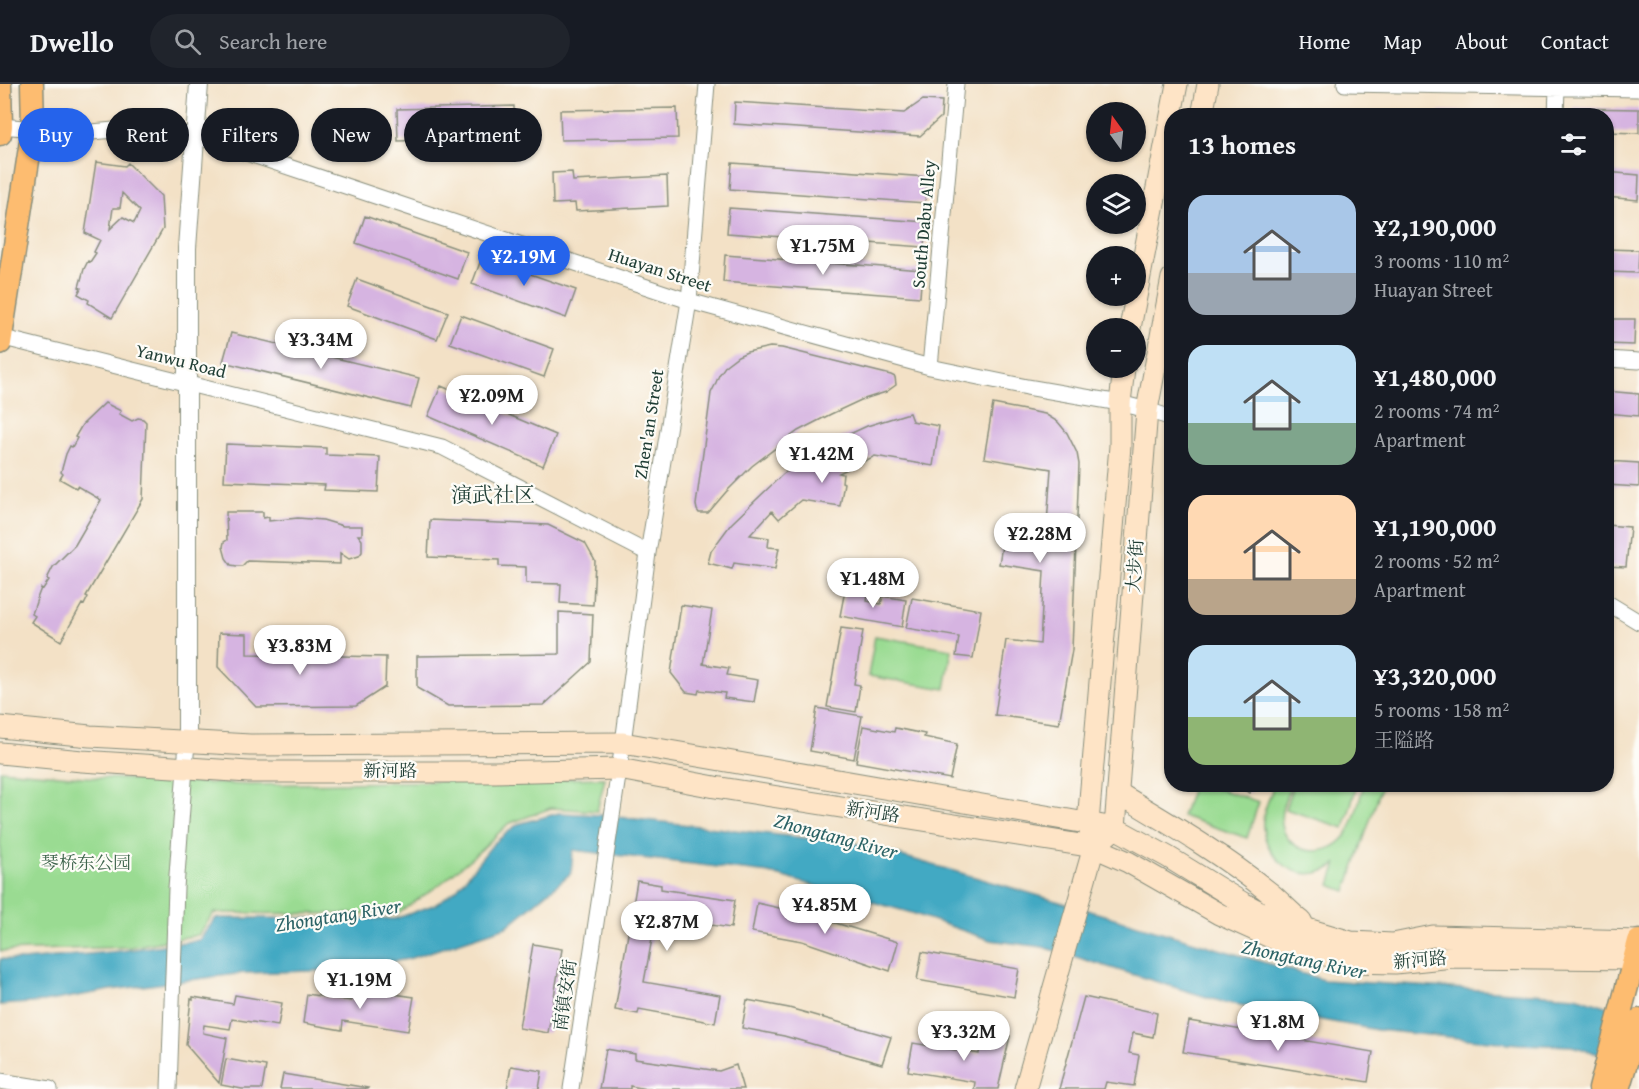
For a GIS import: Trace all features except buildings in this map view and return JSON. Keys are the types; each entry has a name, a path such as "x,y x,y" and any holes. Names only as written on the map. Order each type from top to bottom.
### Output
{"main road":[{"path":"0,84 1,130"},
{"path":"32,84 33,108"},
{"path":"1172,108 1177,84"},
{"path":"1204,108 1208,84"},
{"path":"1132,318 1164,151"},
{"path":"0,339 28,162"},
{"name":"大步街","path":"1115,828 1147,410 1164,320"},
{"name":"大步街","path":"1094,847 1088,823 1120,446 1120,403 1123,378"},
{"name":"新河路","path":"0,727 90,736 250,745 623,743 1115,828 1274,919 1351,942 1393,945 1433,936 1638,950"},
{"name":"新河路","path":"0,753 249,772 495,772 619,769 715,787 1094,847 1128,862 1219,914 1288,945 1352,962 1395,963 1453,957 1638,950"},
{"path":"1118,794 1228,862 1271,894 1305,928"},
{"path":"1025,1089 1094,847 1115,828"},
{"path":"1602,1079 1638,950"},
{"path":"1618,1089 1639,1020"}],"street":[{"path":"169,1089 176,888 188,742 187,248 199,84"},
{"name":"Zhen'an Street","path":"619,769 648,553 689,301 706,84"},
{"name":"South Dabu Alley","path":"930,368 956,84"},
{"path":"1345,84 1639,89"},
{"path":"1556,108 1557,88"},
{"name":"Huayan Street","path":"94,132 136,128 196,135 689,301 930,368 1120,403 1164,415"},
{"name":"Huayan Street","path":"1,130 18,129"},
{"name":"Yanwu Road","path":"0,339 186,382 442,447 648,553"},
{"path":"1614,359 1639,361"},
{"path":"1614,607 1639,622"},
{"name":"南镇安街","path":"571,1089 619,769"},
{"path":"0,1081 50,1089"}],"green space":[{"path":"875,636 952,649 945,689 868,676"},
{"name":"琴桥东公园","path":"0,770 83,777 250,785 605,778 597,811 551,808 508,824 439,885 397,914 214,913 198,935 131,947 0,951"},
{"path":"1191,792 1228,792 1259,802 1247,838 1182,816"},
{"path":"1271,792 1289,792 1281,815 1286,835 1300,848 1319,851 1328,849 1345,837 1354,819 1362,792 1380,792 1346,891 1330,885 1337,863 1325,871 1306,874 1297,872 1280,862 1268,845 1265,836 1263,821"},
{"path":"1291,792 1355,792 1344,828 1285,809"}],"water":[{"path":"559,813 600,815 860,844 1324,980 1576,996 1639,1017 1639,1067 1573,1046 1520,1044 1377,1030 1223,1002 1043,947 990,940 912,913 769,873 573,850 571,873 506,927 408,959 344,970 244,973 111,990 44,1002 0,1005 0,959 23,960 121,951 199,940 216,918 395,919 436,904 457,889 493,844 518,824"}],"district":[{"name":"演武社区","path":"493,495"}],"water label":[{"name":"Zhongtang River","path":"836,836"},
{"name":"Zhongtang River","path":"338,915"},
{"name":"Zhongtang River","path":"1304,959"}]}
